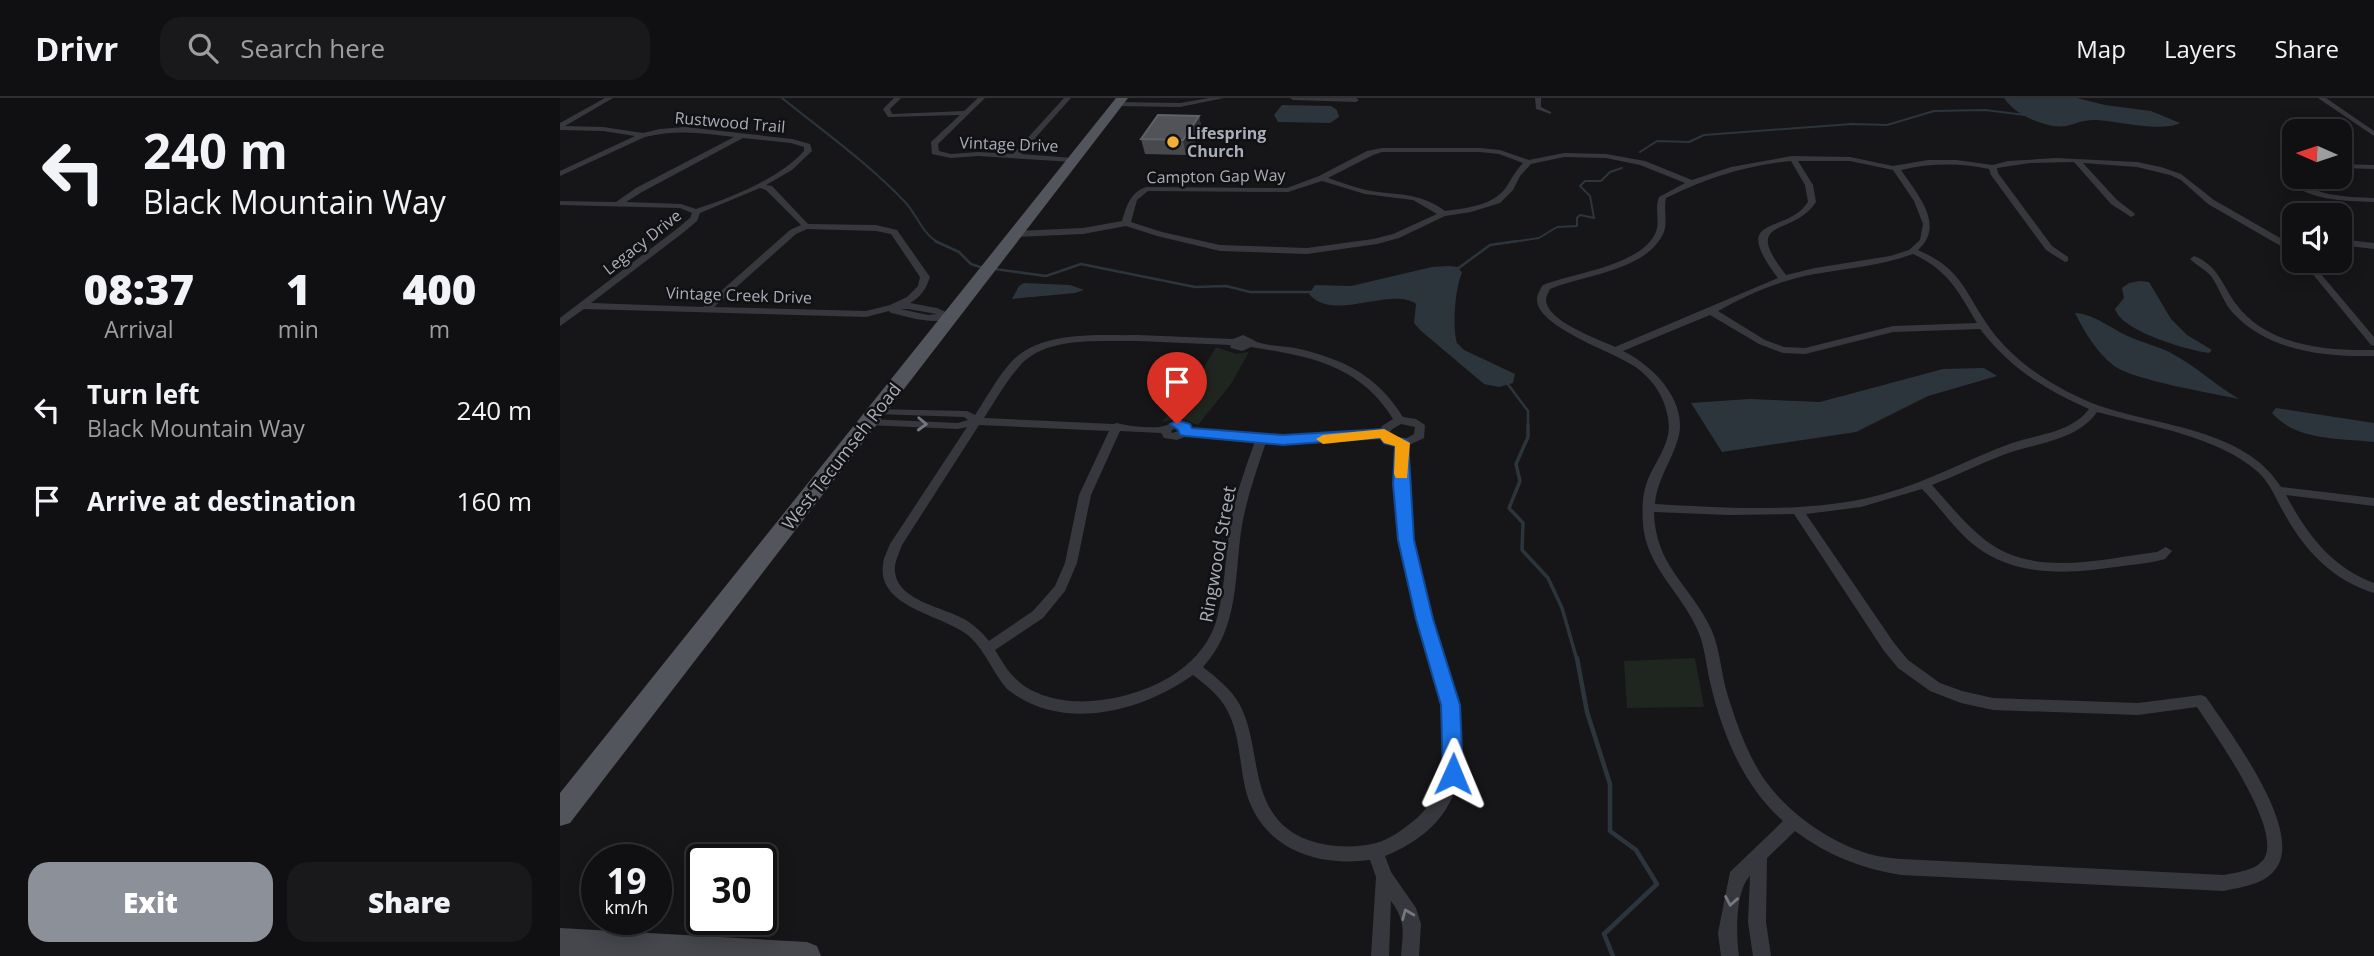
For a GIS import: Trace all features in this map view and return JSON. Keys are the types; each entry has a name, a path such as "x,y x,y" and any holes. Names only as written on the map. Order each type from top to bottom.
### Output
{"main road":[{"name":"West Tecumseh Road","path":"560,814 1119,101"}],"street":[{"path":"560,127 610,98"},
{"path":"898,98 886,109 890,116 966,113"},
{"name":"Vintage Drive","path":"982,98 934,144 935,152 951,156 1016,155 1073,160"},
{"path":"1016,155 1068,98"},
{"path":"1119,101 1171,105 1221,98"},
{"path":"1293,98 1356,100"},
{"path":"1538,98 1538,108 1549,113"},
{"path":"2321,98 2373,133"},
{"path":"560,127 603,129 643,135"},
{"name":"Rustwood Trail","path":"643,135 685,129 792,141 807,146 806,156 758,185 728,202 696,212"},
{"path":"560,174 643,135"},
{"path":"618,205 639,190 743,135"},
{"name":"Campton Gap Way","path":"1126,223 1129,204 1136,194 1146,189 1270,191 1305,186 1381,150 1480,150 1500,152 1528,162"},
{"path":"1015,234 1083,231 1126,223 1220,248 1307,251 1374,242 1396,236 1443,214 1471,210 1497,201 1528,162 1564,155 1606,156 1642,163 1693,183"},
{"path":"1783,278 1768,261 1762,246 1765,235 1772,226 1809,208 1812,200 1809,187 1792,158"},
{"path":"1797,509 1889,648 1903,664 1935,687 1961,697 1993,704 2138,709 2201,701 2265,804 2276,840 2273,860 2256,876 2224,883 1901,867 1865,860 1794,821 1759,784 1733,732 1718,686 1706,633 1654,550 1649,529 1649,508 1652,485 1674,437 1671,408 1657,381 1637,363 1616,349 1549,315 1543,308 1541,298 1546,288 1563,279 1622,263 1644,250 1658,237 1662,220 1660,202 1663,197 1748,163 1792,158 1860,160 1896,169 1917,163 1954,161 1993,167 2016,161 2124,163 2172,172 2210,201 2282,242"},
{"path":"2078,162 2114,202 2131,215"},
{"path":"2352,166 2374,167"},
{"path":"1993,167 1994,173 2049,248 2065,259"},
{"path":"1616,349 1711,311 1743,293 1783,278 1885,262 1915,252 1928,232 1927,223 1913,192 1896,169"},
{"path":"1322,178 1364,192 1408,195 1429,201 1443,214"},
{"path":"758,185 769,188 806,226"},
{"path":"2307,189 2332,197 2374,200"},
{"name":"Legacy Drive","path":"560,203 681,206 696,212 694,219 681,230 560,323"},
{"path":"705,310 793,232 806,226 876,228 894,232 925,277 919,292 894,307"},
{"path":"2352,244 2374,246"},
{"path":"1915,252 1938,261 1948,269 1999,347 2028,374 2051,389 2095,408 2208,441 2256,465 2277,491 2299,531 2315,552 2330,565 2373,591"},
{"path":"2194,259 2210,267 2233,307 2247,322 2266,333 2293,344 2322,350 2374,353"},
{"path":"2316,273 2374,343"},
{"name":"Vintage Creek Drive","path":"583,306 854,315 894,307"},
{"path":"894,307 934,310 950,316"},
{"path":"1711,311 1762,342 1783,350 1805,351 1893,329 1983,326"},
{"name":"Ringwood Street","path":"1261,439 1237,525 1222,631 1210,651 1193,667 1167,686 1130,701 1096,709 1069,707 1017,689 988,648 972,631 947,615 907,601 894,587 889,562 896,544 1015,364 1043,346 1074,340 1126,338 1234,342 1235,346 1240,348 1251,344 1310,354 1349,368 1383,394 1399,420"},
{"path":"1649,508 1750,512 1862,503 1899,492 2016,446 2069,430 2087,419 2095,408"},
{"path":"872,417 958,426 976,421 1165,429 1165,434 1171,437 1185,432 1307,440 1384,433"},
{"path":"1399,420 1412,421 1422,429 1416,440 1402,443 1389,440 1384,433 1390,424 1399,420"},
{"path":"988,648 1037,615 1064,583 1075,554 1076,533 1085,494 1116,426"},
{"path":"1193,667 1212,681 1234,706 1245,738 1255,799 1261,813 1284,836 1300,845 1346,853 1375,852 1406,836 1430,816 1441,802 1453,774 1450,705 1406,540 1401,484 1402,443"},
{"path":"1923,483 1983,545 2023,563 2045,568 2070,568 2161,556 2166,551"},
{"path":"2277,491 2374,502"},
{"path":"1730,956 1727,933 1736,878 1794,821"},
{"path":"1375,852 1384,877 1407,908 1412,924 1410,956"},
{"path":"1759,856 1757,922 1762,956"},
{"path":"1380,956 1384,877"},
{"path":"560,942 807,956"}],"shaded area":[{"path":"2004,98 2077,98 2151,111 2180,123 2161,127 2093,120 2053,126 2022,114"},
{"path":"1282,105 1331,106 1337,110 1339,117 1330,123 1278,122 1274,115"},
{"path":"1432,267 1458,267 1462,273 1455,308 1457,343 1464,350 1515,374 1513,383 1499,387 1484,384 1414,323 1416,304 1392,299 1332,305 1319,302 1309,294 1315,285 1351,286"},
{"path":"2149,282 2171,319 2187,335 2212,350 2209,353 2156,338 2129,325 2120,317 2115,309 2124,298 2122,288 2129,283"},
{"path":"1024,283 1070,285 1084,290 1012,299 1019,286"},
{"path":"2075,313 2089,316 2130,337 2171,353 2239,399 2154,381 2122,371 2096,348"},
{"path":"1216,347 1236,354 1249,352 1231,384 1198,425 1180,418 1162,422 1196,381"},
{"path":"1984,368 1997,376 1928,396 1856,432 1722,452 1691,403 1749,399 1820,402 1943,369"},
{"path":"2276,408 2374,423 2374,442 2319,436 2293,429 2272,413"},
{"path":"1695,658 1704,707 1627,708 1624,661"}],"building":[{"path":"1158,115 1199,116 1183,140 1141,139"}],"waterway":[{"path":"782,98 876,174 905,202 928,235 938,242"},
{"path":"1640,152 1657,141 1689,142 1704,135 1852,124 1887,125 1934,111 1985,110 2025,115"},
{"path":"1505,243 1539,238 1557,227 1577,226 1577,218 1580,215 1594,218 1590,196 1580,186 1585,181 1601,181 1610,172 1622,168"},
{"path":"1456,270 1490,245 1517,241"},
{"path":"938,242 959,252 971,264 983,268"},
{"path":"995,269 1046,276 1081,264 1195,287 1226,286 1250,292 1313,292"},
{"path":"1507,383 1528,411 1528,437 1516,464 1520,481 1509,508 1523,523 1522,550 1548,578 1562,608 1577,660"},
{"path":"1577,658 1587,712 1610,784 1610,831 1636,850 1657,884 1604,934 1613,956"}],"slow traffic":[{"path":"1323,439 1384,433 1389,440 1402,443 1401,474"}],"place":[{"name":"Lifespring Church","path":"1173,142"}],"route":[{"path":"1177,424 1185,427 1185,432 1237,438 1307,440 1384,433 1389,440 1402,443 1401,484 1406,540 1450,705 1454,743 1453,774"}]}
